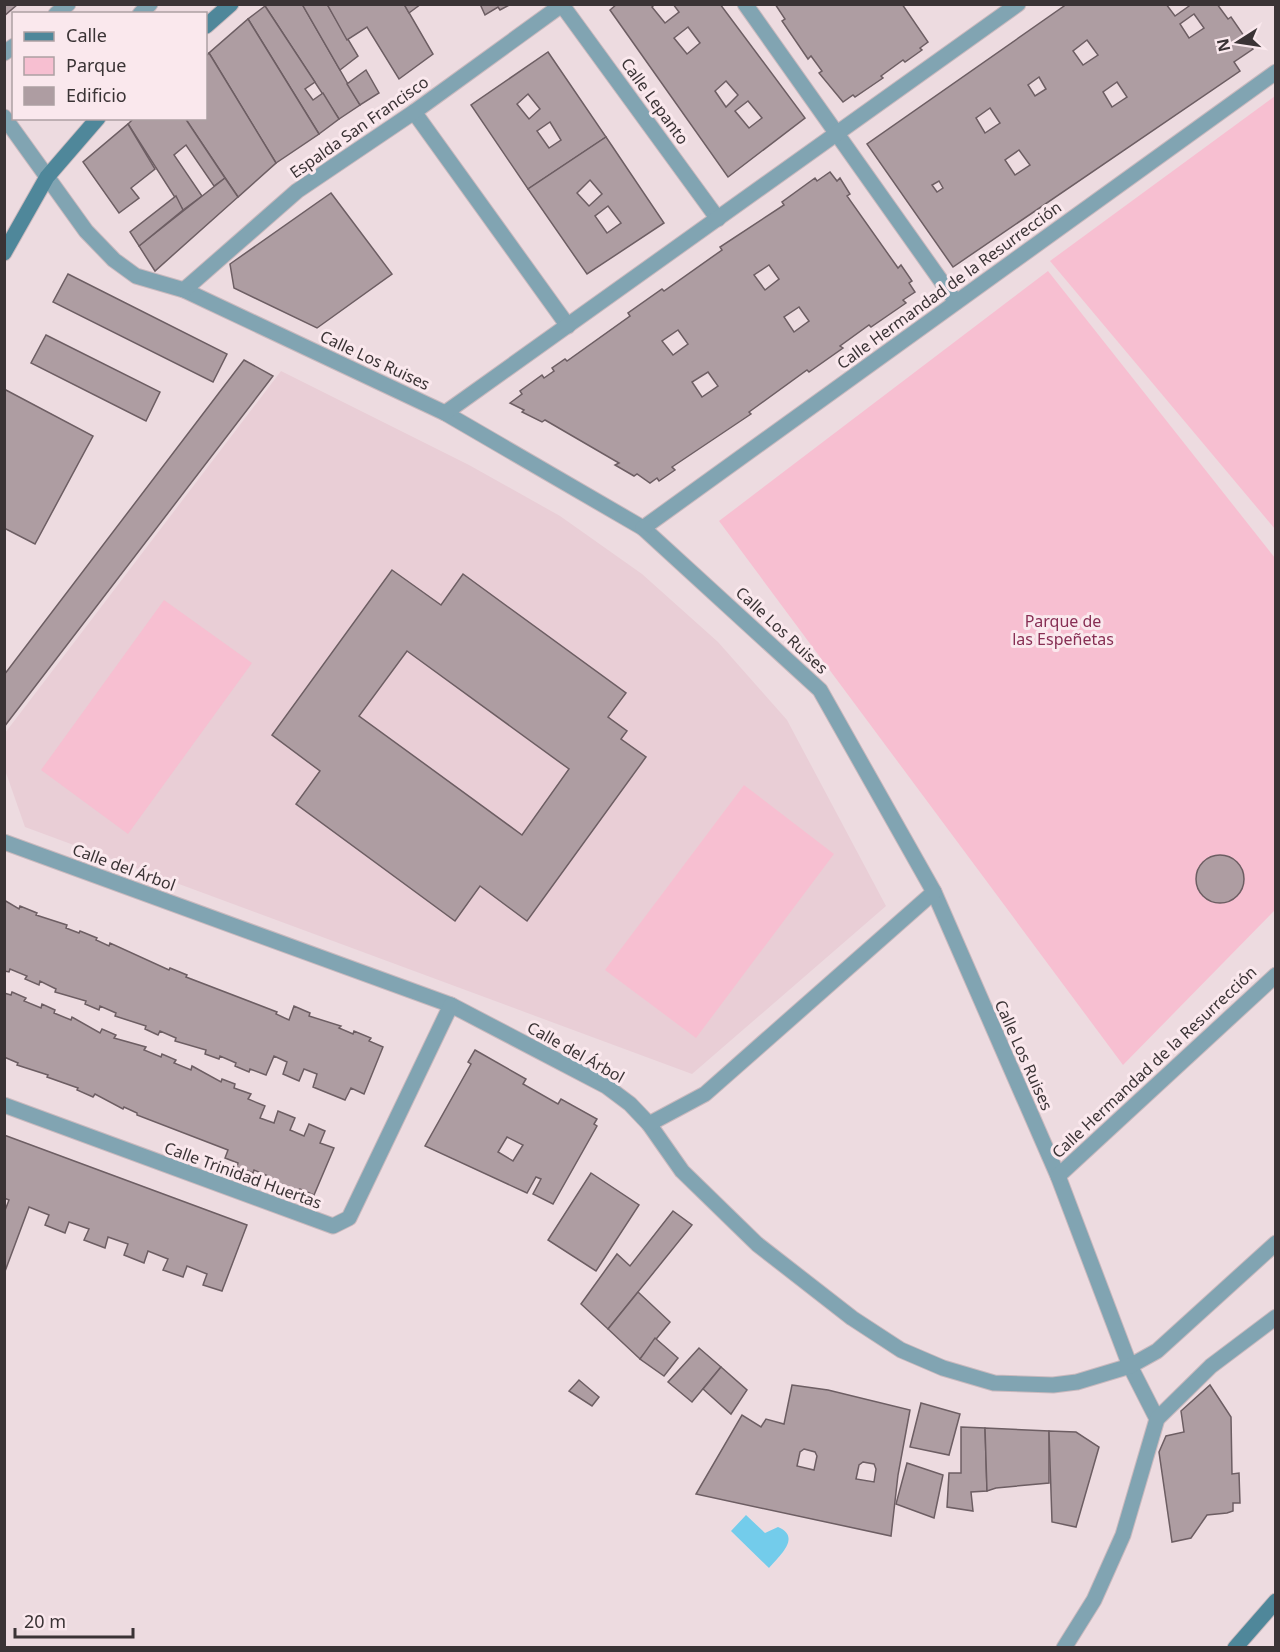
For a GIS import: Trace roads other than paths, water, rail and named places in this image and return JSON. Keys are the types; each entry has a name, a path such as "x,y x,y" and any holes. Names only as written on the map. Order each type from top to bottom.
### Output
{"street":[{"path":"207,25 231,4"},
{"path":"745,4 956,302"},
{"path":"446,413 1018,4"},
{"name":"Espalda San Francisco","path":"184,290 297,191 414,112 563,5"},
{"name":"Calle Lepanto","path":"563,5 718,219"},
{"name":"Calle Hermandad de la Resurrección","path":"643,528 1275,72"},
{"path":"414,112 568,326"},
{"name":"Calle Los Ruises","path":"4,117 86,231 114,260 136,276 184,290 446,413 643,528 820,690 934,892 1058,1176 1130,1366 1158,1419"},
{"path":"4,254 47,177 96,120"},
{"name":"Calle del Árbol","path":"4,842 452,1005 606,1086 630,1104 649,1124 681,1171 757,1244 852,1318 901,1350 943,1368 994,1383 1053,1385 1077,1382 1130,1366"},
{"path":"649,1124 705,1094 934,892"},
{"name":"Calle Hermandad de la Resurrección","path":"1058,1176 1275,975"},
{"name":"Calle Trinidad Huertas","path":"4,1106 333,1226 349,1218 452,1005"},
{"path":"1130,1366 1156,1351 1275,1243"},
{"path":"1064,1647 1094,1600 1123,1534 1158,1419 1211,1366 1275,1317"},
{"path":"1235,1647 1275,1601"}],"water":[{"path":"746,1515 765,1533 778,1527 788,1536 786,1547 769,1568 731,1531"}],"park label":[{"name":"Parque de las Espeñetas","path":"1063,630"}]}
